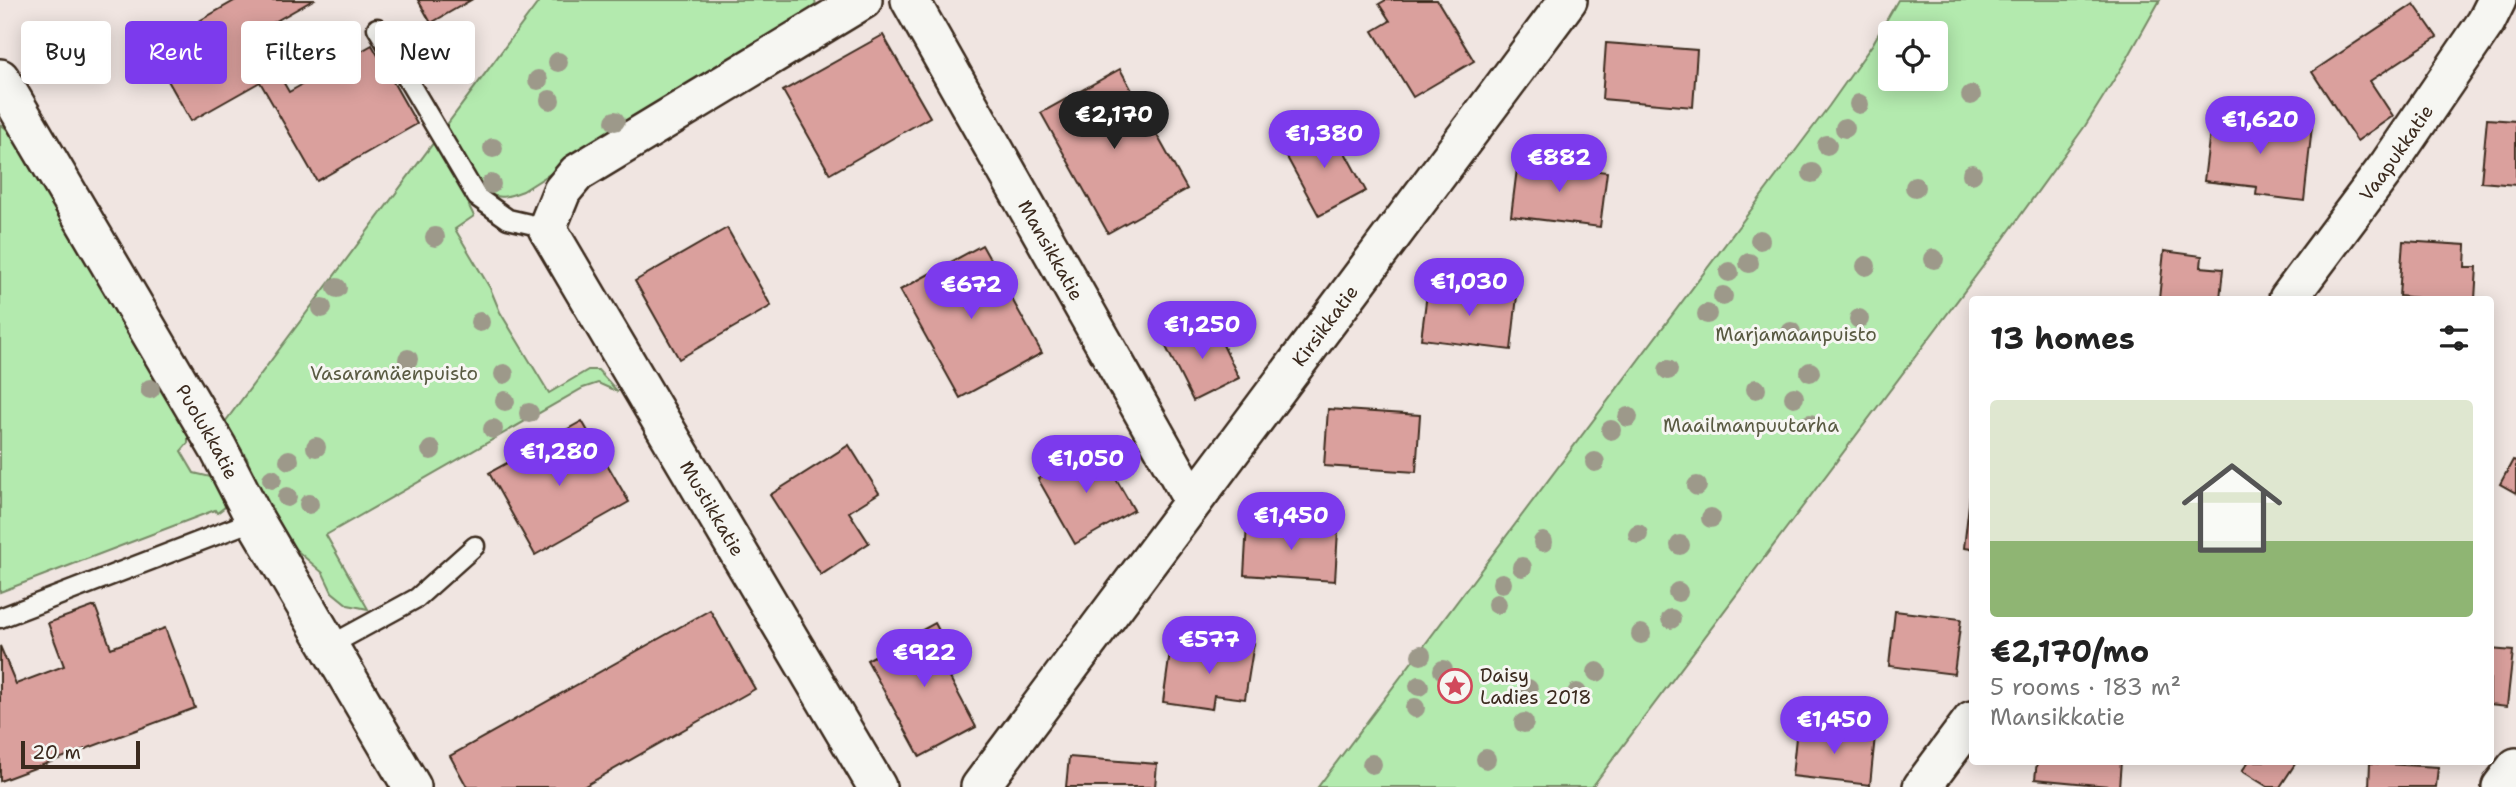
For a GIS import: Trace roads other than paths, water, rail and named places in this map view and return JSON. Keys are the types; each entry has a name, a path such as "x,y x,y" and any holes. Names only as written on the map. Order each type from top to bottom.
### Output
{"street":[{"path":"547,228 562,191 577,173 863,0"},
{"name":"Mansikkatie","path":"911,0 1193,500"},
{"name":"Kirsikkatie","path":"980,787 1568,0"},
{"name":"Vaapukkatie","path":"2290,296 2389,164 2486,22 2497,0"},
{"name":"Puolukkatie","path":"0,78 218,448 255,520 412,787"},
{"name":"Mustikkatie","path":"547,228 877,787"},
{"path":"1922,787 1969,724"},
{"path":"2501,787 2516,767"}],"lane":[{"path":"410,84 477,197 508,219 547,228"},
{"path":"0,618 255,520"},
{"path":"329,646 417,598 475,546"}],"place":[{"name":"Daisy Ladies 2018","path":"1455,686"}],"park label":[{"name":"Marjamaanpuisto","path":"1796,334"},
{"name":"Vasaramäenpuisto","path":"394,373"},
{"name":"Maailmanpuutarha","path":"1751,425"}]}
